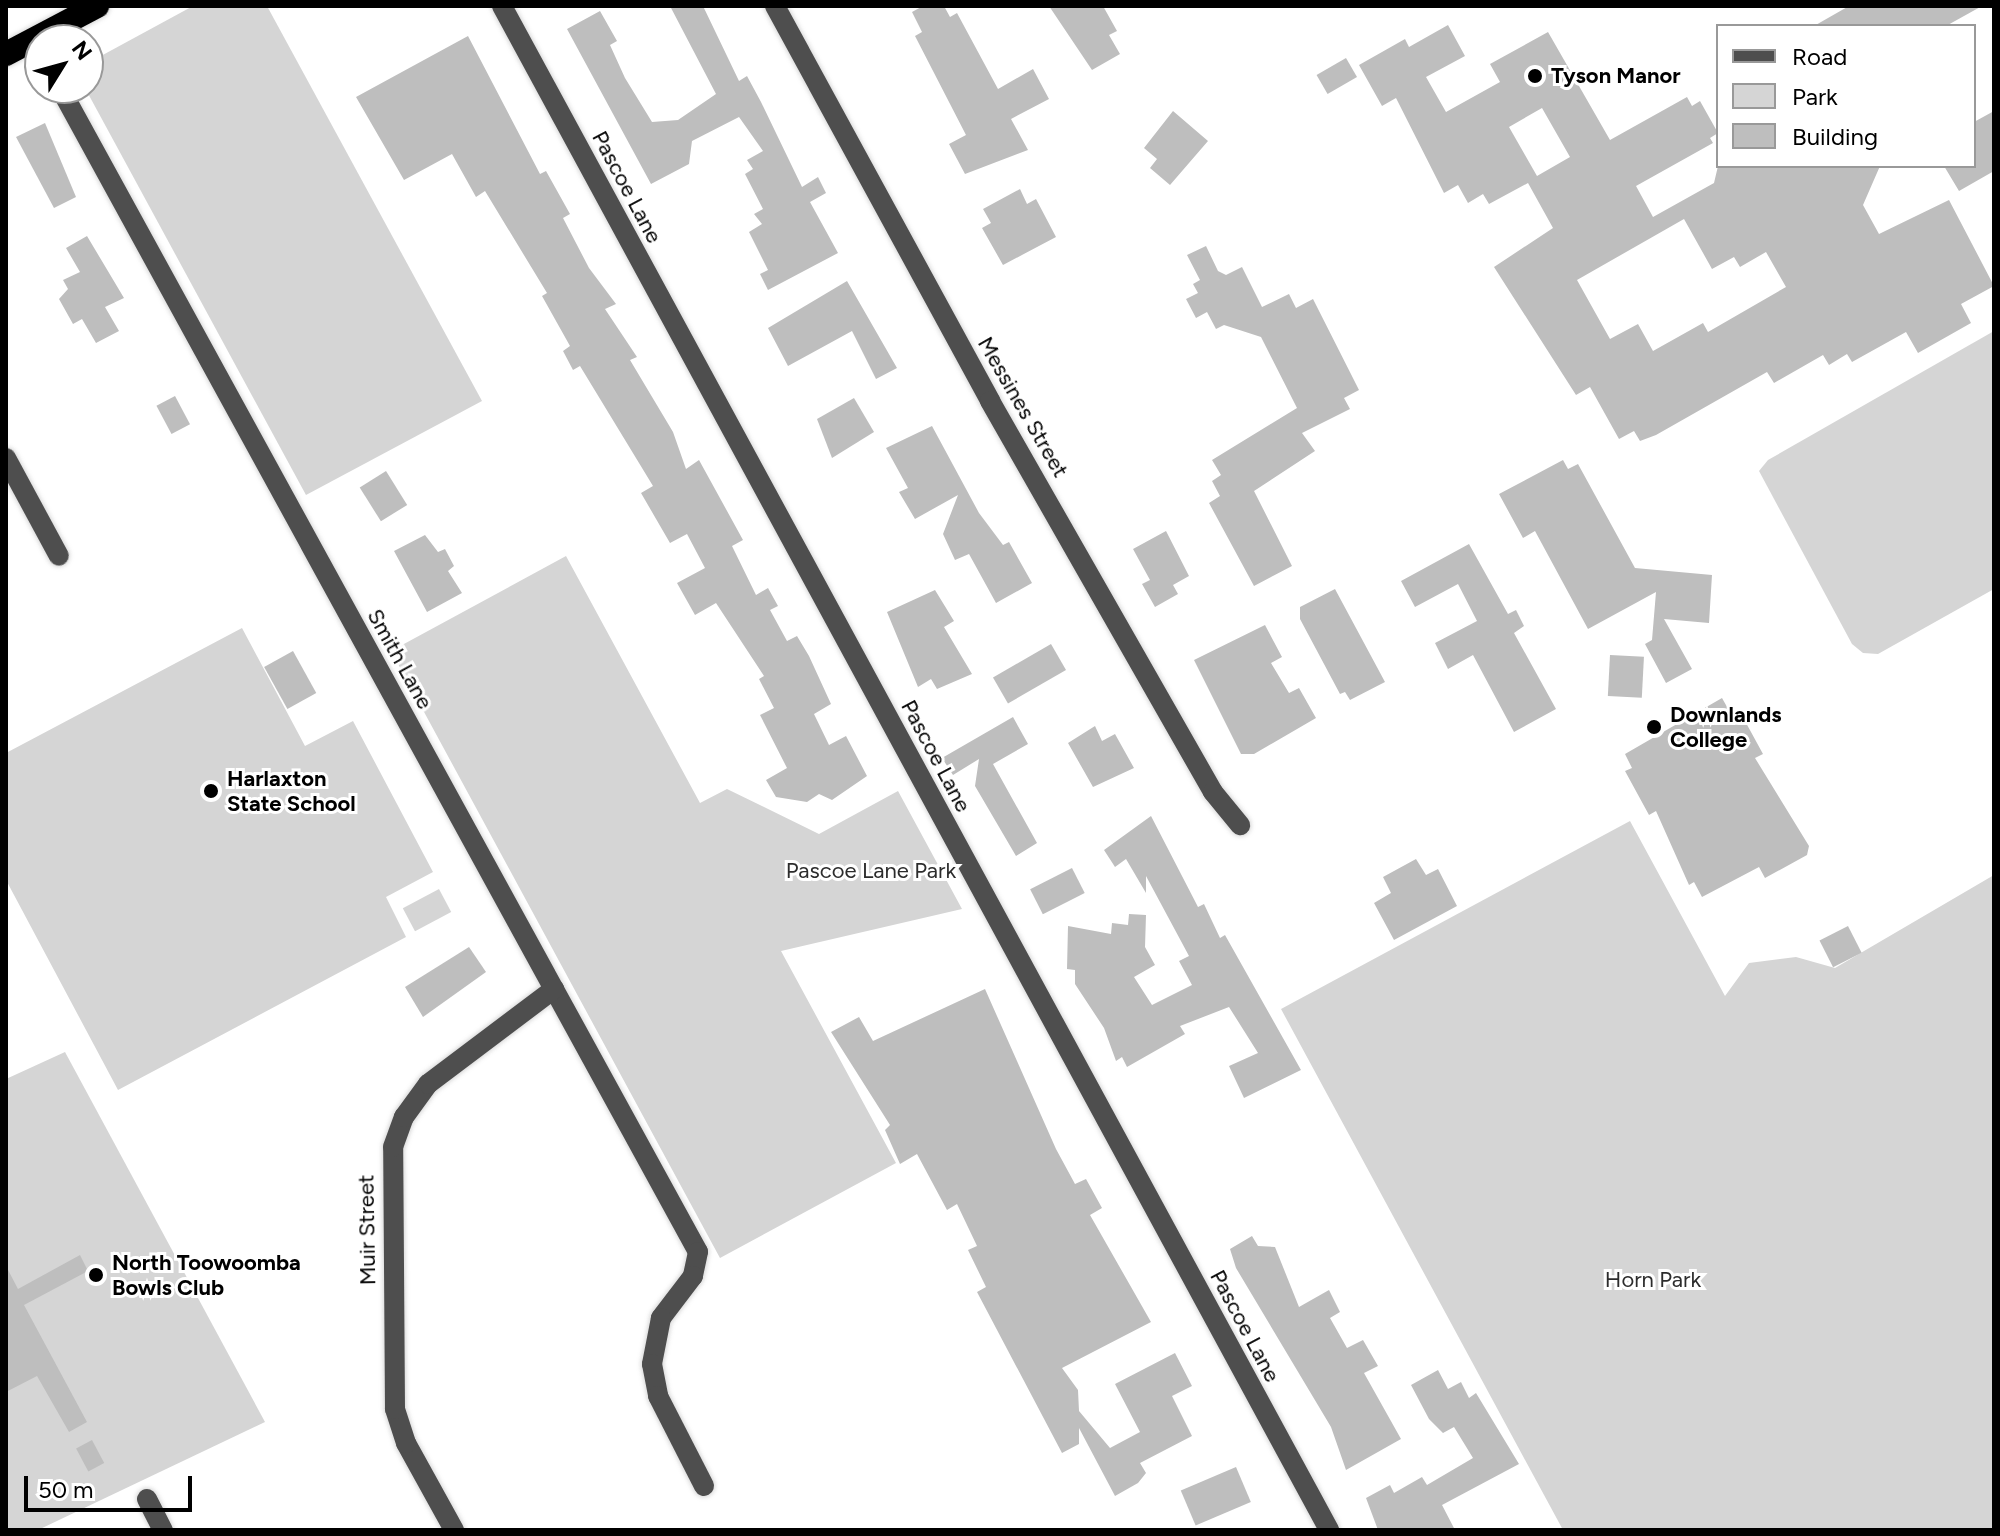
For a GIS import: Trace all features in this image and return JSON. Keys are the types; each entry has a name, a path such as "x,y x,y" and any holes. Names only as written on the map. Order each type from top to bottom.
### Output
{"highway":[{"path":"69,24 97,6"}],"street":[{"name":"Pascoe Lane","path":"502,6 1329,1530"},
{"name":"Messines Street","path":"775,6 990,401 1213,792 1240,825"},
{"name":"Smith Lane","path":"69,104 698,1252 693,1276 661,1318 652,1364 661,1404 704,1486"},
{"path":"6,458 59,556"},
{"name":"Muir Street","path":"454,1530 406,1443 395,1409 393,1147 404,1117 428,1084 554,989"},
{"path":"147,1499 163,1530"}],"green space":[{"path":"193,6 267,6 482,401 306,495 94,104 104,104 104,54"},
{"path":"1994,331 1994,589 1878,654 1863,653 1852,644 1759,471 1768,460"},
{"name":"Pascoe Lane Park","path":"566,556 700,803 727,789 819,834 898,791 962,909 781,951 896,1163 720,1258 391,651"},
{"name":"Harlaxton State School","path":"242,628 305,746 353,721 433,872 386,897 406,937 118,1090 6,880 6,753"},
{"name":"Horn Park","path":"1630,821 1725,996 1749,963 1796,957 1835,968 1994,875 1994,1530 1563,1530 1281,1009"},
{"path":"439,889 451,912 415,931 403,908"},
{"name":"North Toowoomba Bowls Club","path":"65,1052 265,1422 38,1530 7,1530 6,1079"}],"building":[{"path":"670,6 703,6 739,81 747,76 802,187 818,177 826,193 810,202 838,253 768,290 760,274 768,270 749,232 762,224 754,214 763,209 745,174 753,169 747,160 763,151 739,117 692,141 689,164 651,184 567,29 600,11 617,41 610,45 625,78 652,122 678,120 716,94"},
{"path":"923,6 944,6 950,17 957,13 998,89 1033,69 1049,99 1011,119 1028,150 965,174 949,144 966,135 915,36 922,32 912,12"},
{"path":"1049,6 1103,6 1117,31 1109,35 1120,54 1092,70"},
{"path":"1849,6 1982,6 1950,24 1818,24"},
{"path":"1448,25 1465,56 1426,77 1446,112 1500,82 1490,64 1548,32 1610,140 1687,97 1692,106 1700,101 1716,129 1716,134 1710,138 1713,143 1636,186 1653,217 1714,183 1718,168 1879,168 1863,205 1879,234 1949,200 1994,286 1961,304 1971,323 1918,353 1906,332 1852,362 1847,354 1829,365 1823,355 1774,383 1767,372 1656,435 1640,441 1634,431 1619,439 1590,387 1576,395 1494,267 1553,228 1528,183 1489,204 1483,194 1468,203 1458,185 1444,193 1396,98 1382,106 1359,65 1405,39 1409,47","holes":["1542,108 1570,157 1537,176 1509,127","1684,219 1712,269 1734,257 1740,267 1766,252 1786,287 1708,332 1703,323 1653,351 1638,324 1610,339 1577,280"]},
{"path":"468,36 540,174 546,171 570,214 563,218 589,268 616,304 605,309 637,357 630,360 673,432 686,469 699,460 743,540 732,546 756,595 768,588 778,606 770,610 787,641 797,636 809,656 831,704 814,714 829,745 846,736 867,776 832,800 819,794 807,802 776,797 766,780 787,768 760,715 774,708 759,679 764,676 716,603 695,615 677,583 705,568 687,534 670,543 641,493 653,486 580,366 573,370 563,351 570,346 542,296 547,293 485,191 476,197 452,154 404,180 356,97"},
{"path":"1346,58 1357,77 1328,94 1317,75"},
{"path":"1173,111 1208,141 1170,185 1150,168 1157,159 1144,148"},
{"path":"1994,111 1994,171 1959,191 1945,168 1976,168 1976,121"},
{"path":"45,123 76,197 54,208 16,137"},
{"path":"1020,189 1027,204 1036,199 1056,237 1003,265 982,228 991,223 983,209"},
{"path":"87,236 124,298 105,307 119,331 96,343 82,319 73,324 59,299 68,289 63,280 80,272 66,248"},
{"path":"1206,246 1218,271 1226,275 1242,267 1262,307 1289,294 1296,308 1313,299 1359,390 1344,398 1350,409 1302,433 1315,451 1254,491 1292,566 1254,586 1209,503 1220,496 1212,481 1221,475 1212,460 1297,408 1261,337 1224,325 1216,329 1207,312 1196,318 1186,299 1198,293 1193,284 1200,280 1187,255"},
{"path":"847,281 897,368 876,379 852,331 788,366 768,328"},
{"path":"175,396 190,424 171,434 156,406"},
{"path":"854,398 874,432 832,458 817,419"},
{"path":"932,426 979,513 1003,545 1009,542 1032,583 996,603 969,554 955,560 943,534 958,495 915,519 899,492 908,488 886,448"},
{"path":"1563,460 1568,469 1578,464 1635,568 1712,575 1709,623 1664,619 1692,669 1666,683 1645,644 1652,640 1656,592 1588,629 1535,531 1523,538 1499,494"},
{"path":"386,471 407,505 381,521 360,487"},
{"path":"1166,531 1189,576 1173,585 1178,594 1155,607 1142,584 1150,580 1133,549"},
{"path":"425,535 438,552 445,549 454,566 448,571 462,593 427,612 394,551"},
{"path":"1469,544 1508,614 1516,610 1524,626 1514,633 1556,709 1514,732 1473,655 1448,669 1435,643 1477,621 1458,584 1415,607 1401,581"},
{"path":"1335,589 1385,682 1350,700 1345,692 1340,694 1300,619 1300,607"},
{"path":"935,590 954,621 944,627 972,674 937,689 931,679 918,687 887,612"},
{"path":"1265,625 1282,657 1271,663 1289,693 1299,688 1316,718 1254,754 1241,754 1194,660"},
{"path":"1051,644 1066,670 1008,703 993,678"},
{"path":"293,651 316,693 287,709 264,667"},
{"path":"1610,655 1644,657 1642,698 1608,696"},
{"path":"1722,698 1731,714 1739,710 1763,754 1755,758 1809,846 1807,855 1765,878 1759,867 1702,897 1694,882 1689,885 1656,811 1649,815 1625,771 1632,768 1625,754"},
{"path":"1013,717 1028,744 993,764 1037,843 1016,856 975,786 979,759 953,775 942,758"},
{"path":"1095,726 1102,741 1115,734 1134,768 1093,787 1068,743"},
{"path":"1151,816 1198,907 1204,904 1220,938 1225,935 1301,1070 1244,1098 1229,1066 1258,1053 1229,1007 1180,1026 1185,1034 1127,1067 1122,1057 1116,1061 1104,1028 1075,984 1075,970 1067,969 1068,926 1111,934 1112,923 1128,925 1129,914 1146,915 1145,947 1155,965 1134,977 1152,1005 1192,985 1179,961 1189,956 1146,876 1146,893 1126,859 1115,867 1104,850"},
{"path":"1416,859 1426,875 1438,869 1457,906 1394,940 1374,903 1391,893 1383,877"},
{"path":"1072,868 1085,893 1043,914 1030,889"},
{"path":"1848,926 1862,953 1833,967 1819,941"},
{"path":"469,947 486,972 423,1017 405,987"},
{"path":"985,989 1056,1149 1075,1184 1086,1179 1102,1208 1090,1215 1151,1322 1062,1368 1078,1390 1079,1411 1110,1448 1140,1432 1115,1384 1175,1353 1192,1386 1172,1396 1192,1436 1140,1463 1146,1473 1138,1483 1115,1496 1079,1428 1079,1444 1062,1453 977,1292 986,1287 968,1250 977,1246 957,1204 947,1210 917,1154 900,1164 885,1130 890,1125 831,1032 859,1017 873,1041"},
{"path":"1252,1236 1258,1246 1275,1247 1299,1307 1329,1290 1340,1312 1330,1318 1347,1348 1363,1340 1378,1366 1364,1373 1401,1439 1346,1470 1331,1427 1236,1268 1230,1249"},
{"path":"80,1255 88,1271 24,1305 87,1422 69,1432 37,1376 6,1392 6,1266 18,1289"},
{"path":"1438,1370 1448,1389 1461,1382 1469,1398 1476,1393 1519,1464 1442,1505 1455,1530 1378,1530 1366,1498 1390,1485 1394,1493 1422,1477 1427,1485 1473,1458 1454,1427 1443,1433 1429,1419 1411,1385"},
{"path":"92,1440 104,1463 88,1471 76,1448"},
{"path":"1236,1467 1251,1502 1196,1525 1181,1490"}],"place":[{"name":"Tyson Manor","path":"1535,76"},
{"name":"Downlands College","path":"1654,727"},
{"name":"Harlaxton State School","path":"211,791"},
{"name":"North Toowoomba Bowls Club","path":"96,1275"}]}
